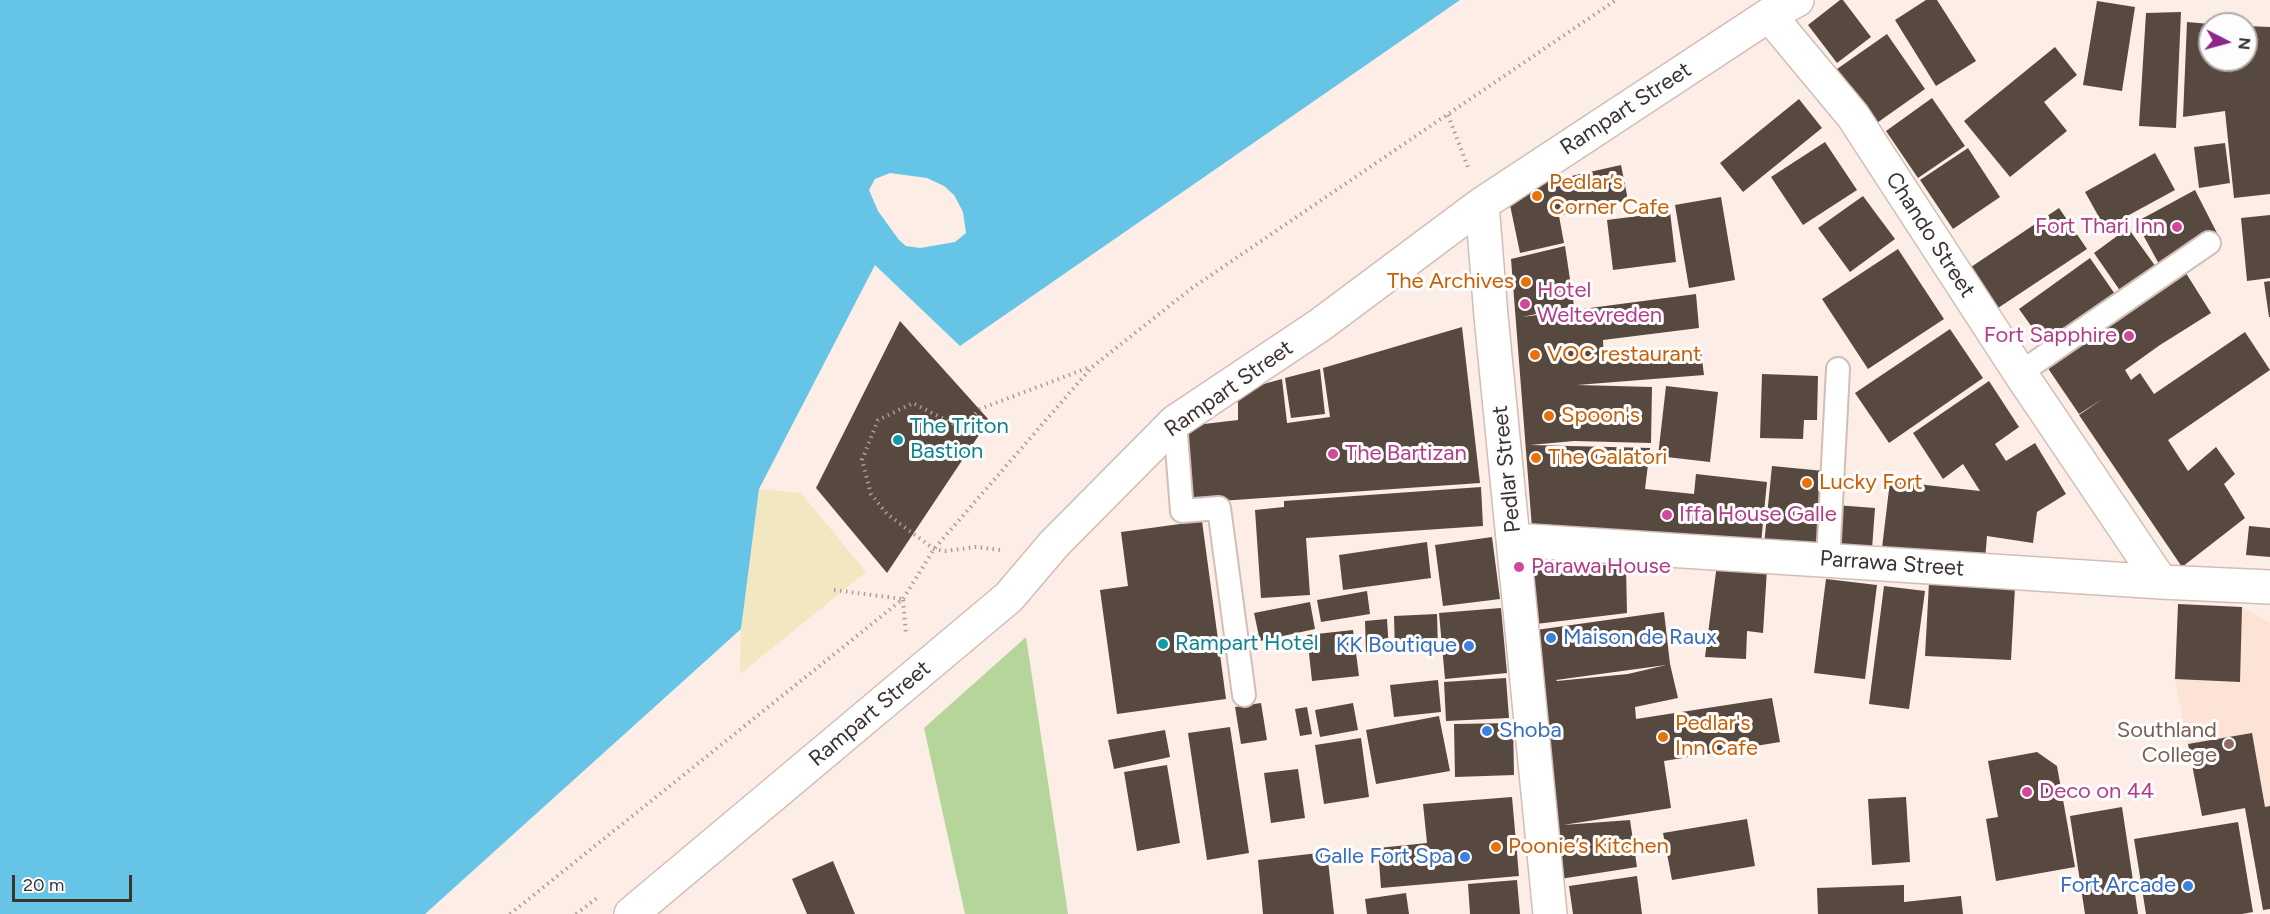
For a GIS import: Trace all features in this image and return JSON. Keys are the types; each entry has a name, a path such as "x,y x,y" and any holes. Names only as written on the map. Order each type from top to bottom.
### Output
{"street":[{"name":"Rampart Street","path":"631,914 1009,597 1036,564 1175,422 1320,325 1482,204 1783,7"},
{"name":"Chando Street","path":"1783,7 2020,373 2161,582"},
{"name":"Pedlar Street","path":"1482,204 1550,914"},
{"name":"Parrawa Street","path":"1514,540 2270,587"}],"lane":[{"path":"2020,373 2209,243"},
{"path":"1828,560 1838,369"},
{"path":"1175,422 1182,511 1219,508 1244,695"}],"path":[{"path":"510,914 903,599 934,549 1092,367 1192,288 1616,0"},
{"path":"1448,115 1482,204"},
{"path":"1036,564 1003,550 976,547 945,551 934,549 887,514 871,494 862,460 878,420 913,403 961,428 980,409 1092,367"},
{"path":"834,590 903,599"}],"shaded area":[{"name":"Southland College","path":"2178,604 2242,607 2270,623 2270,909 2245,809 2202,816 2175,679"}],"green space":[{"path":"1026,637 1068,914 965,914 924,728"}],"sand":[{"path":"759,489 801,493 866,572 740,674 741,629"}],"water":[{"path":"0,0 1460,0 960,346 875,265 759,489 741,629 425,914 0,914","holes":["890,173 927,178 944,186 954,195 963,212 966,233 955,242 920,248 906,246 878,211 869,190 875,179"]}],"building":[{"path":"1843,0 1871,37 1837,63 1808,25"},
{"path":"1926,0 1937,0 1976,61 1936,86 1895,20"},
{"path":"2097,1 2135,7 2122,91 2083,85"},
{"path":"2181,12 2176,128 2139,126 2146,13"},
{"path":"2187,22 2198,23 2198,72 2258,72 2258,26 2270,27 2270,194 2234,198 2225,111 2183,117"},
{"path":"1887,34 1925,89 1874,125 1837,69"},
{"path":"2055,47 2077,75 2044,102 2067,131 2010,177 1964,121"},
{"path":"1932,98 1965,146 1918,178 1886,131"},
{"path":"1799,99 1822,128 1743,192 1720,163"},
{"path":"1825,142 1857,190 1803,225 1771,177"},
{"path":"2225,143 2230,183 2199,188 2194,147"},
{"path":"1968,148 2000,197 1953,229 1920,180"},
{"path":"2155,153 2175,190 2105,228 2085,192"},
{"path":"1621,165 1628,200 1559,216 1564,243 1520,253 1510,205 1516,203 1513,189"},
{"name":"Fort Thari Inn","path":"2195,190 2217,233 2159,264 2136,222"},
{"path":"1863,196 1895,239 1850,272 1818,228"},
{"path":"1721,197 1735,280 1689,288 1675,205"},
{"path":"2059,208 2087,249 1998,308 1971,267"},
{"path":"1670,212 1676,262 1613,270 1607,220"},
{"path":"2270,215 2270,278 2247,281 2241,218"},
{"path":"2128,228 2156,267 2121,292 2094,253"},
{"path":"1565,246 1574,306 1522,317 1696,294 1699,328 1603,340 1604,362 1701,351 1704,375 1577,385 1652,387 1651,443 1574,441 1530,445 1650,448 1645,489 1694,494 1696,474 1767,482 1761,543 1532,528 1511,259"},
{"path":"1898,249 1944,319 1868,369 1822,299"},
{"path":"2090,258 2117,297 2047,348 2019,309"},
{"path":"2184,270 2211,313 2125,370 2131,380 2140,373 2154,394 2245,332 2270,370 2168,440 2188,471 2216,447 2235,474 2224,484 2245,518 2182,567 2079,415 2104,398 2079,414 2045,364"},
{"path":"2270,281 2270,317 2269,317 2264,282"},
{"path":"900,321 989,420 887,573 816,488"},
{"name":"The Bartizan","path":"1462,327 1480,483 1191,503 1187,426 1238,420 1238,391 1282,379 1287,423 1330,417 1323,368"},
{"path":"1950,329 1983,378 1889,443 1855,393"},
{"path":"1320,369 1325,414 1291,418 1285,378"},
{"path":"1762,374 1818,376 1817,420 1804,420 1803,439 1760,438"},
{"path":"1989,381 2019,427 1995,444 2006,461 2035,443 2066,494 2037,512 2033,543 1987,536 1985,560 1882,548 1890,481 1980,491 1963,464 1943,479 1913,433"},
{"path":"1666,386 1718,392 1710,462 1658,456"},
{"path":"1772,466 1824,471 1818,548 1764,545"},
{"path":"1481,487 1483,526 1306,538 1310,595 1261,598 1255,510 1284,507 1284,501"},
{"path":"1835,505 1875,508 1872,549 1833,547"},
{"name":"Rampart Hotel","path":"1202,521 1226,699 1117,714 1100,590 1128,586 1121,532"},
{"path":"2249,526 2270,528 2270,557 2246,555"},
{"path":"1492,537 1500,599 1443,606 1435,545"},
{"path":"1427,542 1431,578 1343,590 1339,555"},
{"path":"1529,562 1626,566 1627,613 1536,624"},
{"path":"1717,564 1767,569 1763,633 1747,631 1746,659 1705,657"},
{"path":"1826,579 1877,585 1865,679 1814,673"},
{"path":"1929,583 2015,587 2011,660 1925,656"},
{"path":"1884,586 1925,591 1909,709 1869,704"},
{"path":"1367,591 1370,614 1321,622 1317,600"},
{"path":"1310,602 1315,629 1260,641 1254,613"},
{"path":"2178,604 2242,607 2240,682 2175,679"},
{"path":"1501,608 1507,673 1445,679 1439,613"},
{"path":"1664,612 1670,664 1678,698 1635,707 1636,719 1772,698 1780,742 1664,761 1671,808 1563,825 1630,820 1637,867 1560,879 1536,630","holes":["1666,665 1628,674 1557,681 1556,680"]},
{"path":"1437,614 1438,649 1395,651 1394,616"},
{"path":"1387,619 1389,651 1366,652 1365,621"},
{"path":"1353,630 1359,676 1312,681 1307,635"},
{"path":"1506,678 1509,718 1446,721 1444,682"},
{"path":"1438,680 1441,712 1394,717 1390,685"},
{"path":"1261,703 1267,740 1241,744 1235,707"},
{"path":"1353,703 1358,730 1320,737 1315,710"},
{"path":"1307,707 1312,734 1300,736 1295,709"},
{"path":"1439,716 1450,771 1376,784 1366,730"},
{"path":"1513,723 1514,775 1455,777 1454,724"},
{"path":"1230,727 1249,853 1207,860 1188,733"},
{"path":"1165,730 1170,757 1114,769 1108,740"},
{"path":"2252,733 2265,807 2270,806 2270,909 2263,910 2245,808 2202,816 2188,744"},
{"path":"1361,738 1369,797 1324,804 1315,745"},
{"name":"Deco on 44","path":"2037,752 2057,766 2075,867 1996,881 1986,819 1998,817 1988,761"},
{"path":"1167,765 1180,843 1137,851 1124,772"},
{"path":"1298,769 1305,818 1271,823 1264,773"},
{"path":"1512,797 1519,876 1381,888 1378,848 1427,843 1423,804"},
{"path":"1906,797 1910,862 1872,865 1868,799"},
{"path":"2122,807 2138,914 2085,914 2070,816"},
{"path":"1747,819 1755,866 1672,880 1663,833"},
{"path":"2238,822 2253,912 2146,914 2134,839"},
{"path":"1327,852 1334,914 1263,914 1258,860"},
{"path":"833,861 855,914 807,914 792,879"},
{"path":"1637,876 1642,914 1573,914 1569,886"},
{"path":"1517,880 1520,914 1470,914 1468,884"},
{"path":"1904,885 1904,902 1961,896 1963,914 1818,914 1817,888"},
{"path":"1406,893 1409,914 1367,914 1365,899"}],"place":[{"name":"Pedlar’s Corner Cafe","path":"1537,196"},
{"name":"Fort Thari Inn","path":"2177,227"},
{"name":"The Archives","path":"1526,282"},
{"name":"Hotel Weltevreden","path":"1525,304"},
{"name":"Fort Sapphire","path":"2129,336"},
{"name":"VOC restaurant","path":"1535,355"},
{"name":"Spoon's","path":"1549,416"},
{"name":"The Triton Bastion","path":"898,440"},
{"name":"The Bartizan","path":"1333,454"},
{"name":"The Galatori","path":"1536,458"},
{"name":"Lucky Fort","path":"1807,483"},
{"name":"Iffa House Galle","path":"1667,515"},
{"name":"Parawa House","path":"1519,567"},
{"name":"Maison de Raux","path":"1551,638"},
{"name":"Rampart Hotel","path":"1163,644"},
{"name":"KK Boutique","path":"1469,646"},
{"name":"Shoba","path":"1487,731"},
{"name":"Pedlar's Inn Cafe","path":"1663,737"},
{"name":"Southland College","path":"2229,744"},
{"name":"Deco on 44","path":"2027,792"},
{"name":"Poonie’s Kitchen","path":"1496,847"},
{"name":"Galle Fort Spa","path":"1465,857"},
{"name":"Fort Arcade","path":"2188,886"}]}
